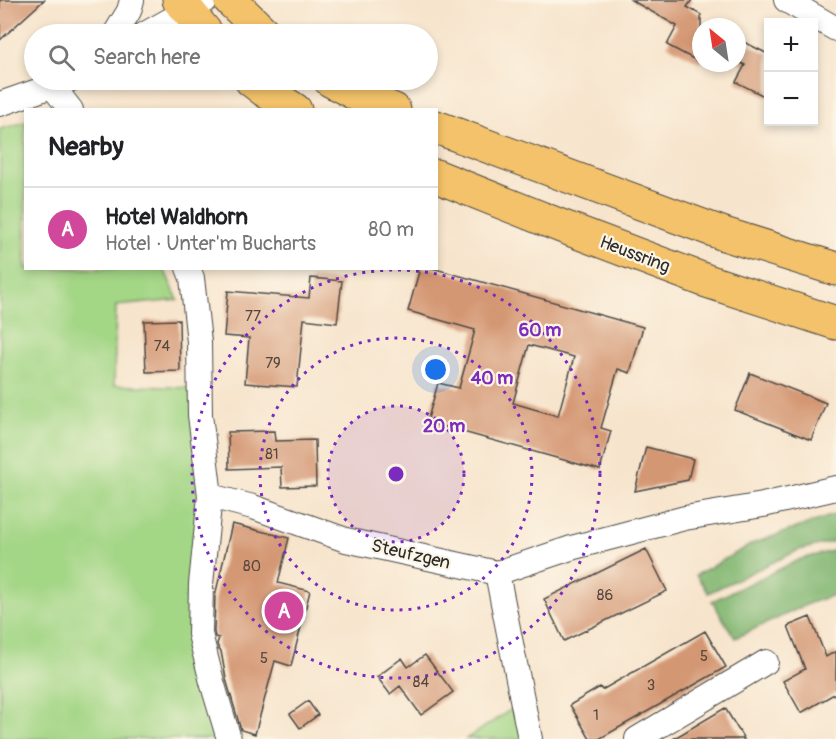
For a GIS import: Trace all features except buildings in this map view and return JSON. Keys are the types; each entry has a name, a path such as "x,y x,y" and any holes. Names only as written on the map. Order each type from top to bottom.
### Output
{"main road":[{"path":"230,0 255,24"},
{"path":"264,90 292,108"},
{"path":"349,90 389,108"},
{"path":"438,128 724,234 836,269"},
{"name":"Heussring","path":"438,177 707,281 836,323"}],"street":[{"path":"121,24 129,11 132,0"},
{"path":"786,0 836,29"},
{"path":"167,24 194,12"},
{"path":"0,104 41,90"},
{"path":"64,90 70,108"},
{"path":"189,270 192,278 199,342 200,415 210,496 201,584 200,634 230,739"},
{"name":"Steufzgen","path":"210,496 253,507 346,540 497,573 571,548 663,523 763,505 836,488"},
{"path":"497,573 530,739"},
{"path":"637,739 766,662"}],"green space":[{"path":"24,122 24,270 164,270 178,300 116,306 114,385 191,388 203,495 197,583 224,739 0,739 0,129"},
{"path":"836,514 836,541 799,550 708,593 696,575 754,543"},
{"path":"836,550 836,594 810,603 735,638 712,601 801,559"},
{"path":"518,705 526,739 466,739"}],"place":[{"name":"Hotel Waldhorn","path":"284,611"}]}
